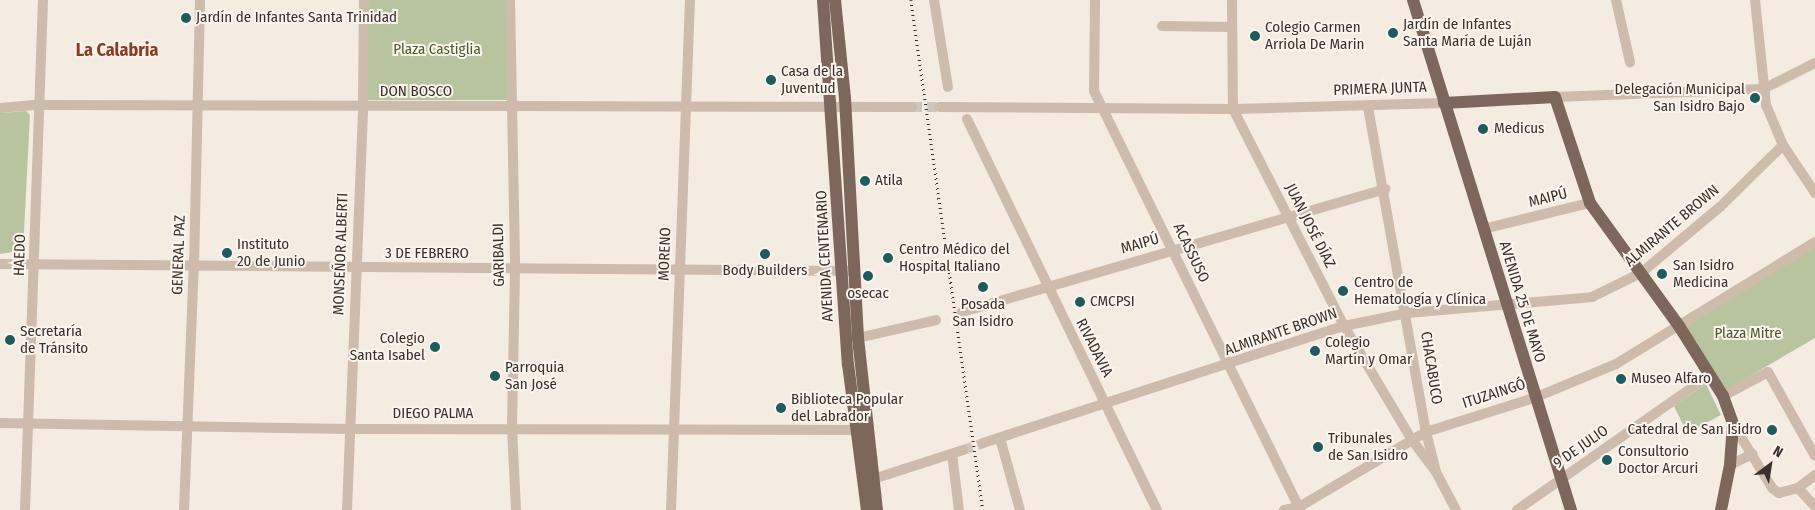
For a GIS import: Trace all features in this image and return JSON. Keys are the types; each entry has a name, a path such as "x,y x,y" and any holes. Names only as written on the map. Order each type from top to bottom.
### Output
{"main road":[{"name":"AVENIDA CENTENARIO","path":"823,0 839,107"},
{"name":"AVENIDA CENTENARIO","path":"835,0 847,271 848,364 862,430"},
{"name":"AVENIDA 25 DE MAYO","path":"1413,0 1534,398 1571,510"},
{"name":"PRIMERA JUNTA","path":"1444,103 1555,97"},
{"path":"1555,97 1590,203 1679,326 1711,374 1723,396 1733,424 1730,465 1721,510"},
{"name":"AVENIDA CENTENARIO","path":"847,271 858,338 862,430 868,480 867,510"},
{"name":"AVENIDA CENTENARIO","path":"868,480 877,510"}],"street":[{"name":"HAEDO","path":"24,510 35,263 37,105 42,0"},
{"name":"GENERAL PAZ","path":"184,510 189,426 200,0"},
{"name":"MONSEÑOR ALBERTI","path":"346,510 354,269 363,107 364,0"},
{"name":"GARIBALDI","path":"510,0 510,108 515,270 512,428 516,510"},
{"name":"MORENO","path":"671,510 690,0"},
{"path":"934,0 948,87"},
{"name":"ACASSUSO","path":"1095,0 1094,91 1300,508"},
{"name":"JUAN JOSÉ DÍAZ","path":"1232,0 1233,109 1344,326 1412,440 1436,472"},
{"path":"1616,0 1630,62"},
{"path":"1756,0 1762,89 1766,105 1783,144 1815,193"},
{"path":"1162,26 1232,27"},
{"name":"PRIMERA JUNTA","path":"1555,97 1762,89 1815,63"},
{"name":"PRIMERA JUNTA","path":"940,107 1233,109 1368,107 1444,103"},
{"name":"DON BOSCO","path":"0,108 37,105 510,108 839,107"},
{"path":"839,107 912,107"},
{"name":"CHACABUCO","path":"1368,107 1385,189 1426,432 1436,472 1456,510"},
{"name":"RIVADAVIA","path":"967,119 1156,510"},
{"name":"ALMIRANTE BROWN","path":"983,444 1344,326 1407,313 1592,297 1641,273 1720,207 1783,144"},
{"name":"MAIPÚ","path":"962,312 1385,189"},
{"name":"MAIPÚ","path":"1483,229 1590,203"},
{"name":"ITUZAINGÓ","path":"1284,510 1300,508 1426,432 1534,398 1616,364 1815,242"},
{"name":"3 DE FEBRERO","path":"0,264 354,269 847,271"},
{"path":"858,338 936,320"},
{"path":"1723,396 1768,372 1815,456"},
{"name":"9 DE JULIO","path":"1517,510 1711,374"},
{"name":"DIEGO PALMA","path":"0,423 350,429 862,430"},
{"path":"1733,424 1772,488 1778,494 1798,488 1815,475"},
{"path":"1000,438 1020,510"},
{"path":"868,480 963,450"},
{"path":"952,454 960,510"},
{"path":"1730,465 1753,454"},
{"path":"1798,488 1815,506"}],"green space":[{"name":"Plaza Castiglia","path":"368,0 507,0 507,100 368,100"},
{"path":"26,111 30,115 23,250 0,254 0,113"},
{"name":"Plaza Mitre","path":"1815,247 1815,338 1726,390 1685,327"},
{"path":"1706,384 1721,415 1687,433 1674,406"}],"tunnel":[{"path":"912,107 940,107"},
{"path":"963,450 983,443"}],"railway":[{"path":"911,0 983,510"}],"place":[{"name":"Jardín de Infantes Santa Trinidad","path":"186,18"},
{"name":"Jardín de Infantes Santa María de Luján","path":"1393,33"},
{"name":"Colegio Carmen Arriola De Marin","path":"1255,36"},
{"name":"Casa de la Juventud","path":"771,80"},
{"name":"Delegación Municipal San Isidro Bajo","path":"1755,98"},
{"name":"Medicus","path":"1483,129"},
{"name":"Atila","path":"865,181"},
{"name":"Instituto 20 de Junio","path":"227,253"},
{"name":"Body Builders","path":"765,254"},
{"name":"Centro Médico del Hospital Italiano","path":"888,258"},
{"name":"San Isidro Medicina","path":"1662,274"},
{"name":"osecac","path":"868,276"},
{"name":"Posada San Isidro","path":"983,287"},
{"name":"Centro de Hematología y Clínica","path":"1343,291"},
{"name":"CMCPSI","path":"1080,302"},
{"name":"Secretaría de Tránsito","path":"10,340"},
{"name":"Colegio Santa Isabel","path":"435,347"},
{"name":"Colegio Martín y Omar","path":"1315,351"},
{"name":"Parroquia San José","path":"495,376"},
{"name":"Museo Alfaro","path":"1621,379"},
{"name":"Biblioteca Popular del Labrador","path":"781,408"},
{"name":"Catedral de San Isidro","path":"1772,430"},
{"name":"Tribunales de San Isidro","path":"1318,447"},
{"name":"Consultorio Doctor Arcuri","path":"1607,460"}],"district":[{"name":"La Calabria","path":"117,50"}]}
